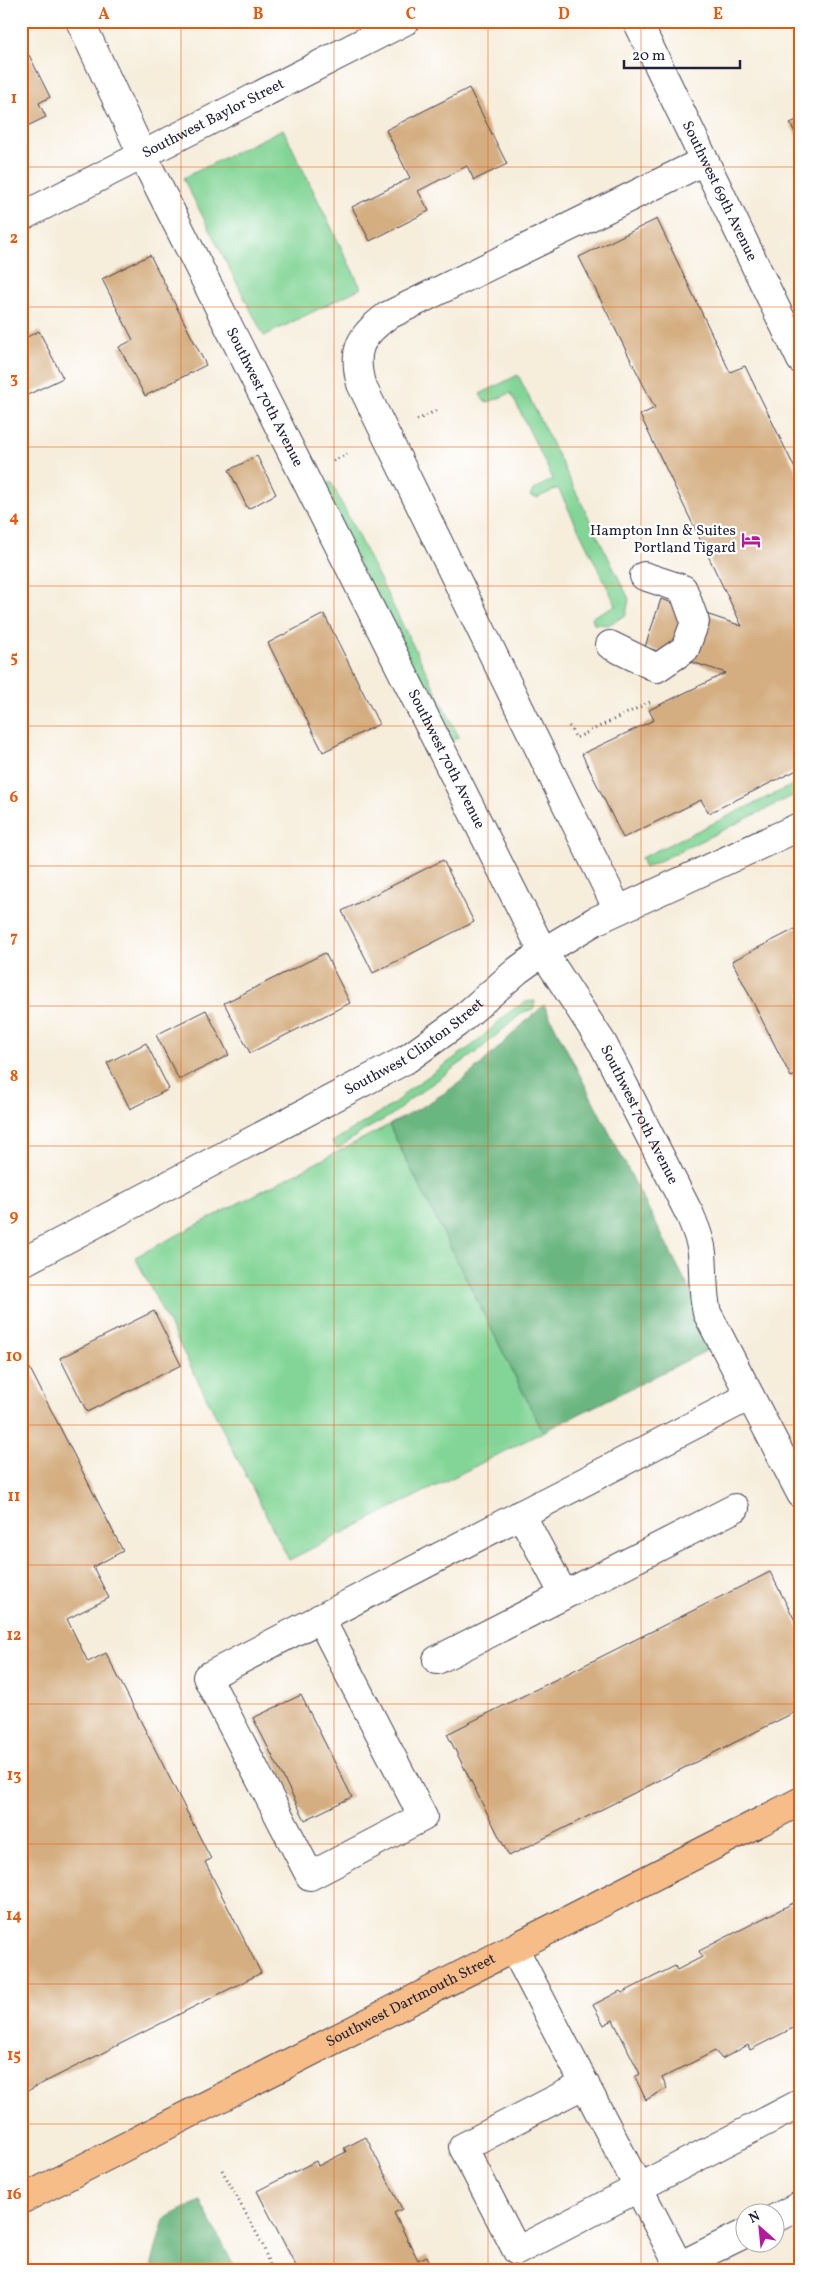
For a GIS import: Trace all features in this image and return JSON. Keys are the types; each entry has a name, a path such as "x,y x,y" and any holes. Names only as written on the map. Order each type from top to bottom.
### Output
{"main road":[{"name":"Southwest Dartmouth Street","path":"21,2200 801,1801"}],"street":[{"name":"Southwest 70th Avenue","path":"80,21 142,154 543,952 603,1044 690,1215 698,1233 702,1252 702,1294 707,1313 801,1494"},
{"name":"Southwest Baylor Street","path":"21,217 406,21"},
{"name":"Southwest 69th Avenue","path":"637,21 801,360"},
{"path":"618,910 361,384 356,365 360,345 370,328 387,316 704,161"},
{"path":"610,645 657,668 685,649 695,622 683,589 644,576"},
{"name":"Southwest Clinton Street","path":"21,1263 407,1058 457,1023 518,970 543,952 618,910 801,826"},
{"path":"320,1618 423,1817 310,1876 207,1677 320,1618 750,1396"},
{"path":"437,1660 735,1508"},
{"path":"521,1514 564,1595"},
{"path":"514,1948 638,2187 676,2268 734,2239"},
{"path":"585,2084 463,2147 517,2250 801,2103"},
{"path":"784,2213 801,2205"}],"path":[{"path":"415,421 439,409"},
{"path":"569,726 576,738 657,699"},
{"path":"222,2170 262,2243 271,2270"}],"green space":[{"path":"283,129 361,288 264,336 183,178"},
{"path":"518,375 629,599 626,615 608,625 594,624 592,617 616,605 558,488 537,498 530,496 533,490 553,479 511,393 489,402 484,401 480,394"},
{"path":"331,482 459,737 449,742 320,487"},
{"path":"801,781 801,792 645,868 641,858"},
{"path":"535,1001 534,1009 523,1012 478,1051 395,1112 337,1149 332,1142 394,1104 407,1091 473,1045 513,1009 526,1002"},
{"path":"544,1005 718,1345 543,1432 389,1125 434,1100 459,1083"},
{"path":"389,1125 543,1432 289,1560 135,1257"},
{"path":"200,2201 236,2270 150,2270 164,2219"}],"building":[{"path":"29,55 50,97 39,103 46,117 21,129 21,59"},
{"path":"469,88 507,164 474,180 467,166 418,191 429,211 370,241 352,207 410,178 386,130"},
{"path":"801,118 801,144 790,123"},
{"name":"Hampton Inn & Suites Portland Tigard","path":"657,219 730,372 745,366 801,481 801,768 709,813 701,800 623,838 582,754 654,720 649,710 726,673 645,647 661,599 742,626 640,415 655,408 579,257"},
{"path":"150,255 206,365 145,396 119,347 133,340 102,279"},
{"path":"39,331 63,378 21,398 21,340"},
{"path":"257,456 276,494 248,509 229,470"},
{"path":"324,614 379,724 323,752 268,643"},
{"path":"443,860 474,922 373,973 342,911"},
{"path":"801,926 801,1073 791,1077 732,961"},
{"path":"325,953 350,1003 250,1053 224,1003"},
{"path":"206,1010 229,1055 179,1080 156,1035"},
{"path":"146,1043 169,1089 130,1109 107,1063"},
{"path":"154,1311 181,1365 87,1412 60,1358"},
{"path":"21,1351 123,1551 93,1567 109,1598 67,1619 88,1662 106,1653 211,1859 205,1862 261,1973 27,2091 21,2092"},
{"path":"770,1572 801,1632 801,1709 509,1856 447,1734"},
{"path":"301,1695 352,1797 305,1820 253,1718"},
{"path":"801,1899 801,2024 750,2050 748,2045 722,2059 715,2051 662,2078 667,2088 646,2100 635,2077 640,2074 613,2020 604,2025 593,2005 620,1991 622,1993 675,1966 677,1970 702,1957 699,1951"},
{"path":"366,2137 402,2209 394,2213 418,2260 427,2256 433,2270 298,2270 257,2191 316,2161 318,2166 346,2152 344,2148"}],"place":[{"name":"Hampton Inn & Suites Portland Tigard","path":"751,540"}]}
